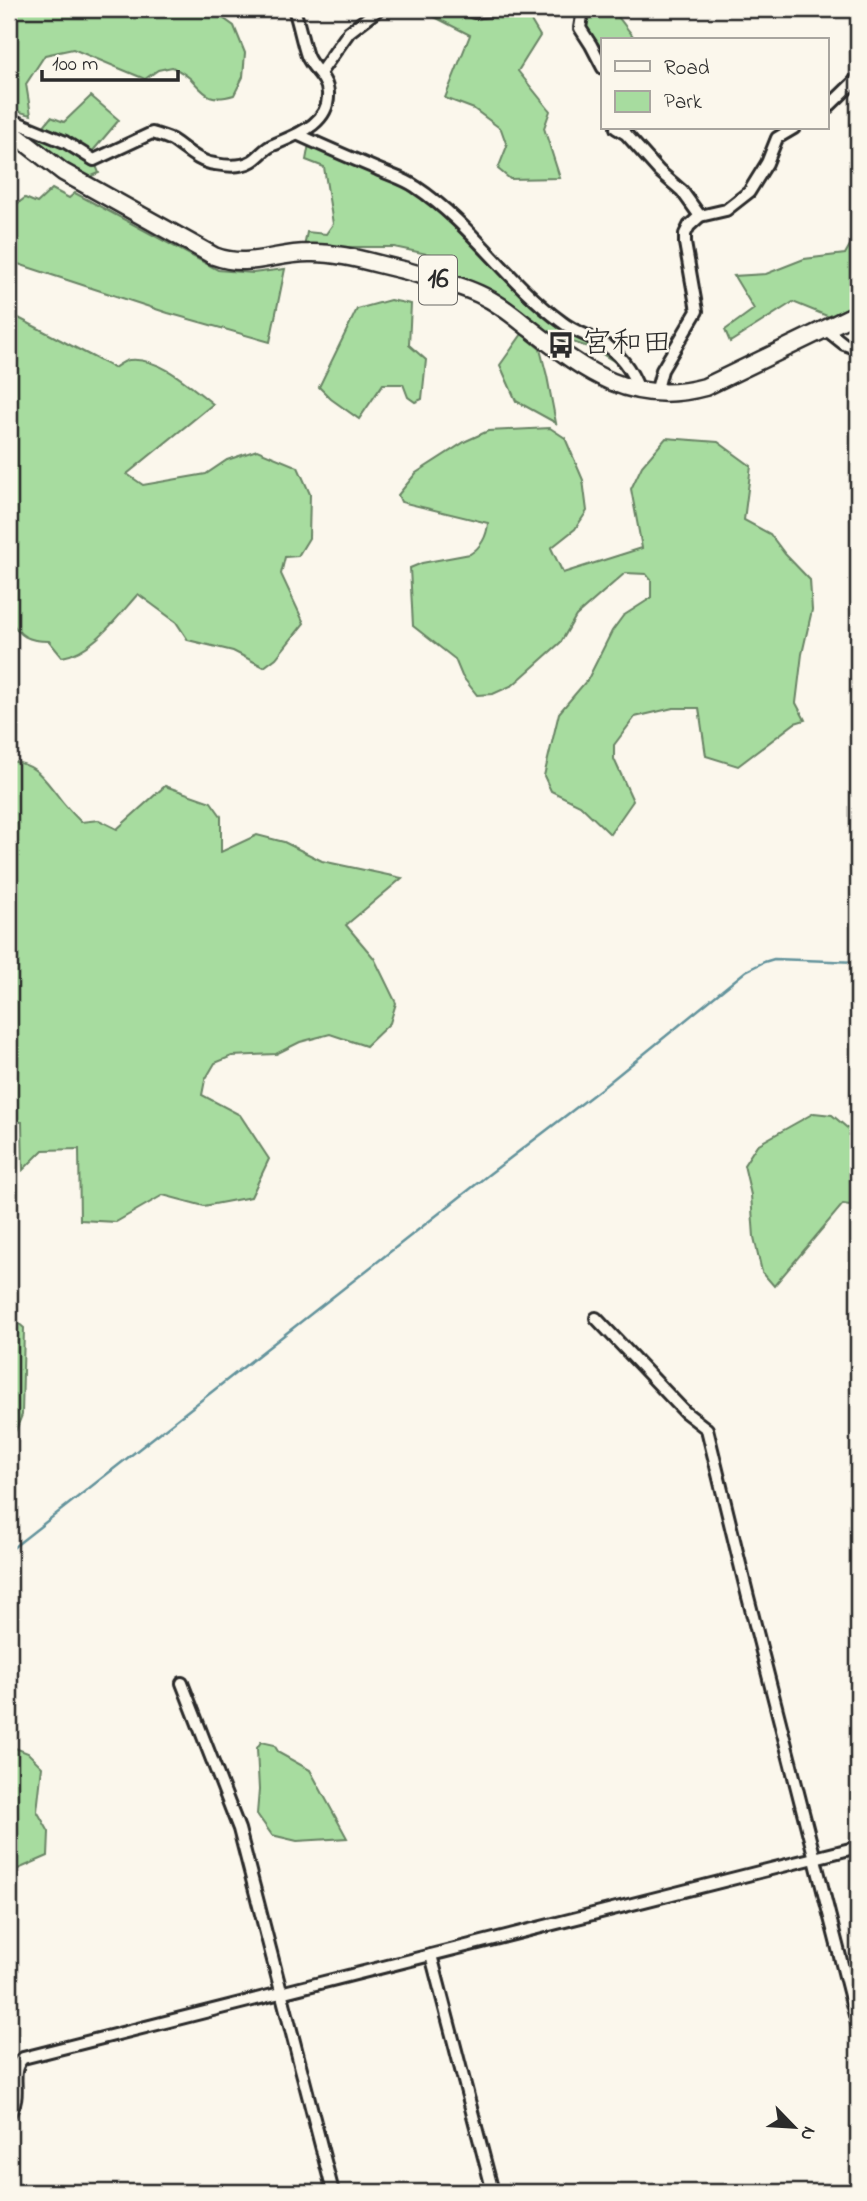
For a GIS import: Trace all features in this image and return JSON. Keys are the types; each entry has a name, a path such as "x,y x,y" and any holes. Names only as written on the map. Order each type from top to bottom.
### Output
{"main road":[{"name":"16","path":"9,130 63,172 214,256 245,262 309,253 331,255 357,259 463,287 497,303 587,371 615,384 639,390 677,394 705,387 858,313"}],"street":[{"path":"9,118 65,142 94,160 152,133 169,138 208,163 239,165 251,162 270,146 309,129 324,110 328,90 308,57 294,9"},
{"path":"320,73 349,32 379,9"},
{"path":"464,9 474,12 495,9"},
{"path":"588,9 582,16 580,28 601,64"},
{"path":"828,107 858,78"},
{"path":"619,130 682,191 700,216"},
{"path":"656,393 662,370 698,311 685,243 689,226 700,216 726,210 747,194 761,173 777,138 791,130"},
{"path":"299,135 414,185 431,197 496,258 523,290 560,321 610,347 636,380 639,390"},
{"path":"825,329 844,344 858,349"},
{"path":"596,1318 685,1412 708,1429 858,2027"},
{"path":"181,1683 239,1829 333,2192"},
{"path":"9,2114 16,2100 17,2063 23,2059 858,1847"},
{"path":"431,1955 493,2192"}],"green space":[{"path":"196,9 220,16 234,26 245,53 243,77 234,95 219,98 209,96 189,77 172,67 158,70 145,79 73,49 45,55 26,84 31,115 9,109 9,10"},
{"path":"419,9 499,12 504,9 524,9 540,36 518,71 550,111 544,128 560,178 510,179 498,169 507,146 501,129 474,109 445,98 470,35"},
{"path":"567,9 612,9 634,38 601,38 601,47"},
{"path":"91,96 119,120 91,153 99,173 87,178 74,171 34,138 51,117 64,122"},
{"path":"309,144 409,187 441,214 519,290 603,346 620,365 594,349 551,335 536,321 487,289 445,273 446,258 394,247 304,247 307,232 326,234 333,224 324,167 306,160"},
{"path":"52,189 69,198 75,193 218,270 253,273 285,269 270,342 168,313 9,261 9,210 25,198 37,203"},
{"path":"858,231 858,334 827,316 793,302 730,342 725,330 754,309 734,276 766,274 804,259 845,254"},
{"path":"390,300 411,304 409,345 426,360 422,399 415,402 408,397 403,384 383,384 359,419 319,387 357,309"},
{"path":"9,313 114,368 129,360 152,363 185,382 213,404 127,474 143,485 206,474 227,460 257,450 298,467 310,494 309,538 298,556 285,557 281,574 304,623 276,658 264,667 233,651 188,640 176,622 138,594 94,641 84,649 62,657 49,641 25,637 13,624 9,618"},
{"path":"522,334 540,349 556,423 516,401 500,365"},
{"path":"550,428 565,438 583,480 587,511 575,529 551,548 563,573 642,548 631,489 642,466 666,438 718,442 751,466 744,520 770,534 810,580 812,610 802,654 796,703 805,720 795,723 738,766 706,756 699,708 673,708 635,717 614,745 614,759 633,801 610,834 580,805 551,791 544,776 559,713 588,679 612,631 623,616 651,598 651,580 646,574 625,573 576,616 561,642 513,685 493,694 477,695 462,676 455,659 413,626 410,568 422,563 470,554 483,541 488,523 401,502 398,495 416,473 466,441 488,431"},
{"path":"9,761 26,765 38,772 81,822 99,820 117,829 165,786 211,802 221,816 221,852 257,835 284,842 322,861 402,878 346,925 374,958 396,1003 390,1023 366,1046 330,1034 300,1042 276,1054 232,1056 215,1063 205,1080 202,1095 240,1115 269,1159 251,1197 204,1206 163,1195 116,1222 80,1220 79,1149 43,1150 23,1170 22,1122 9,1121"},
{"path":"814,1113 832,1115 858,1137 858,1206 843,1204 774,1286 762,1272 744,1165 757,1145"},
{"path":"9,1315 24,1328 22,1415 9,1447"},
{"path":"261,1742 274,1745 279,1753 310,1770 347,1838 297,1841 272,1835 257,1814 257,1748"},
{"path":"10,1746 28,1753 42,1767 37,1811 49,1832 48,1856 9,1873"}],"waterway":[{"path":"9,1551 602,1088 746,971 774,959 858,962"}],"place":[{"name":"宮和田","path":"561,345"}]}
